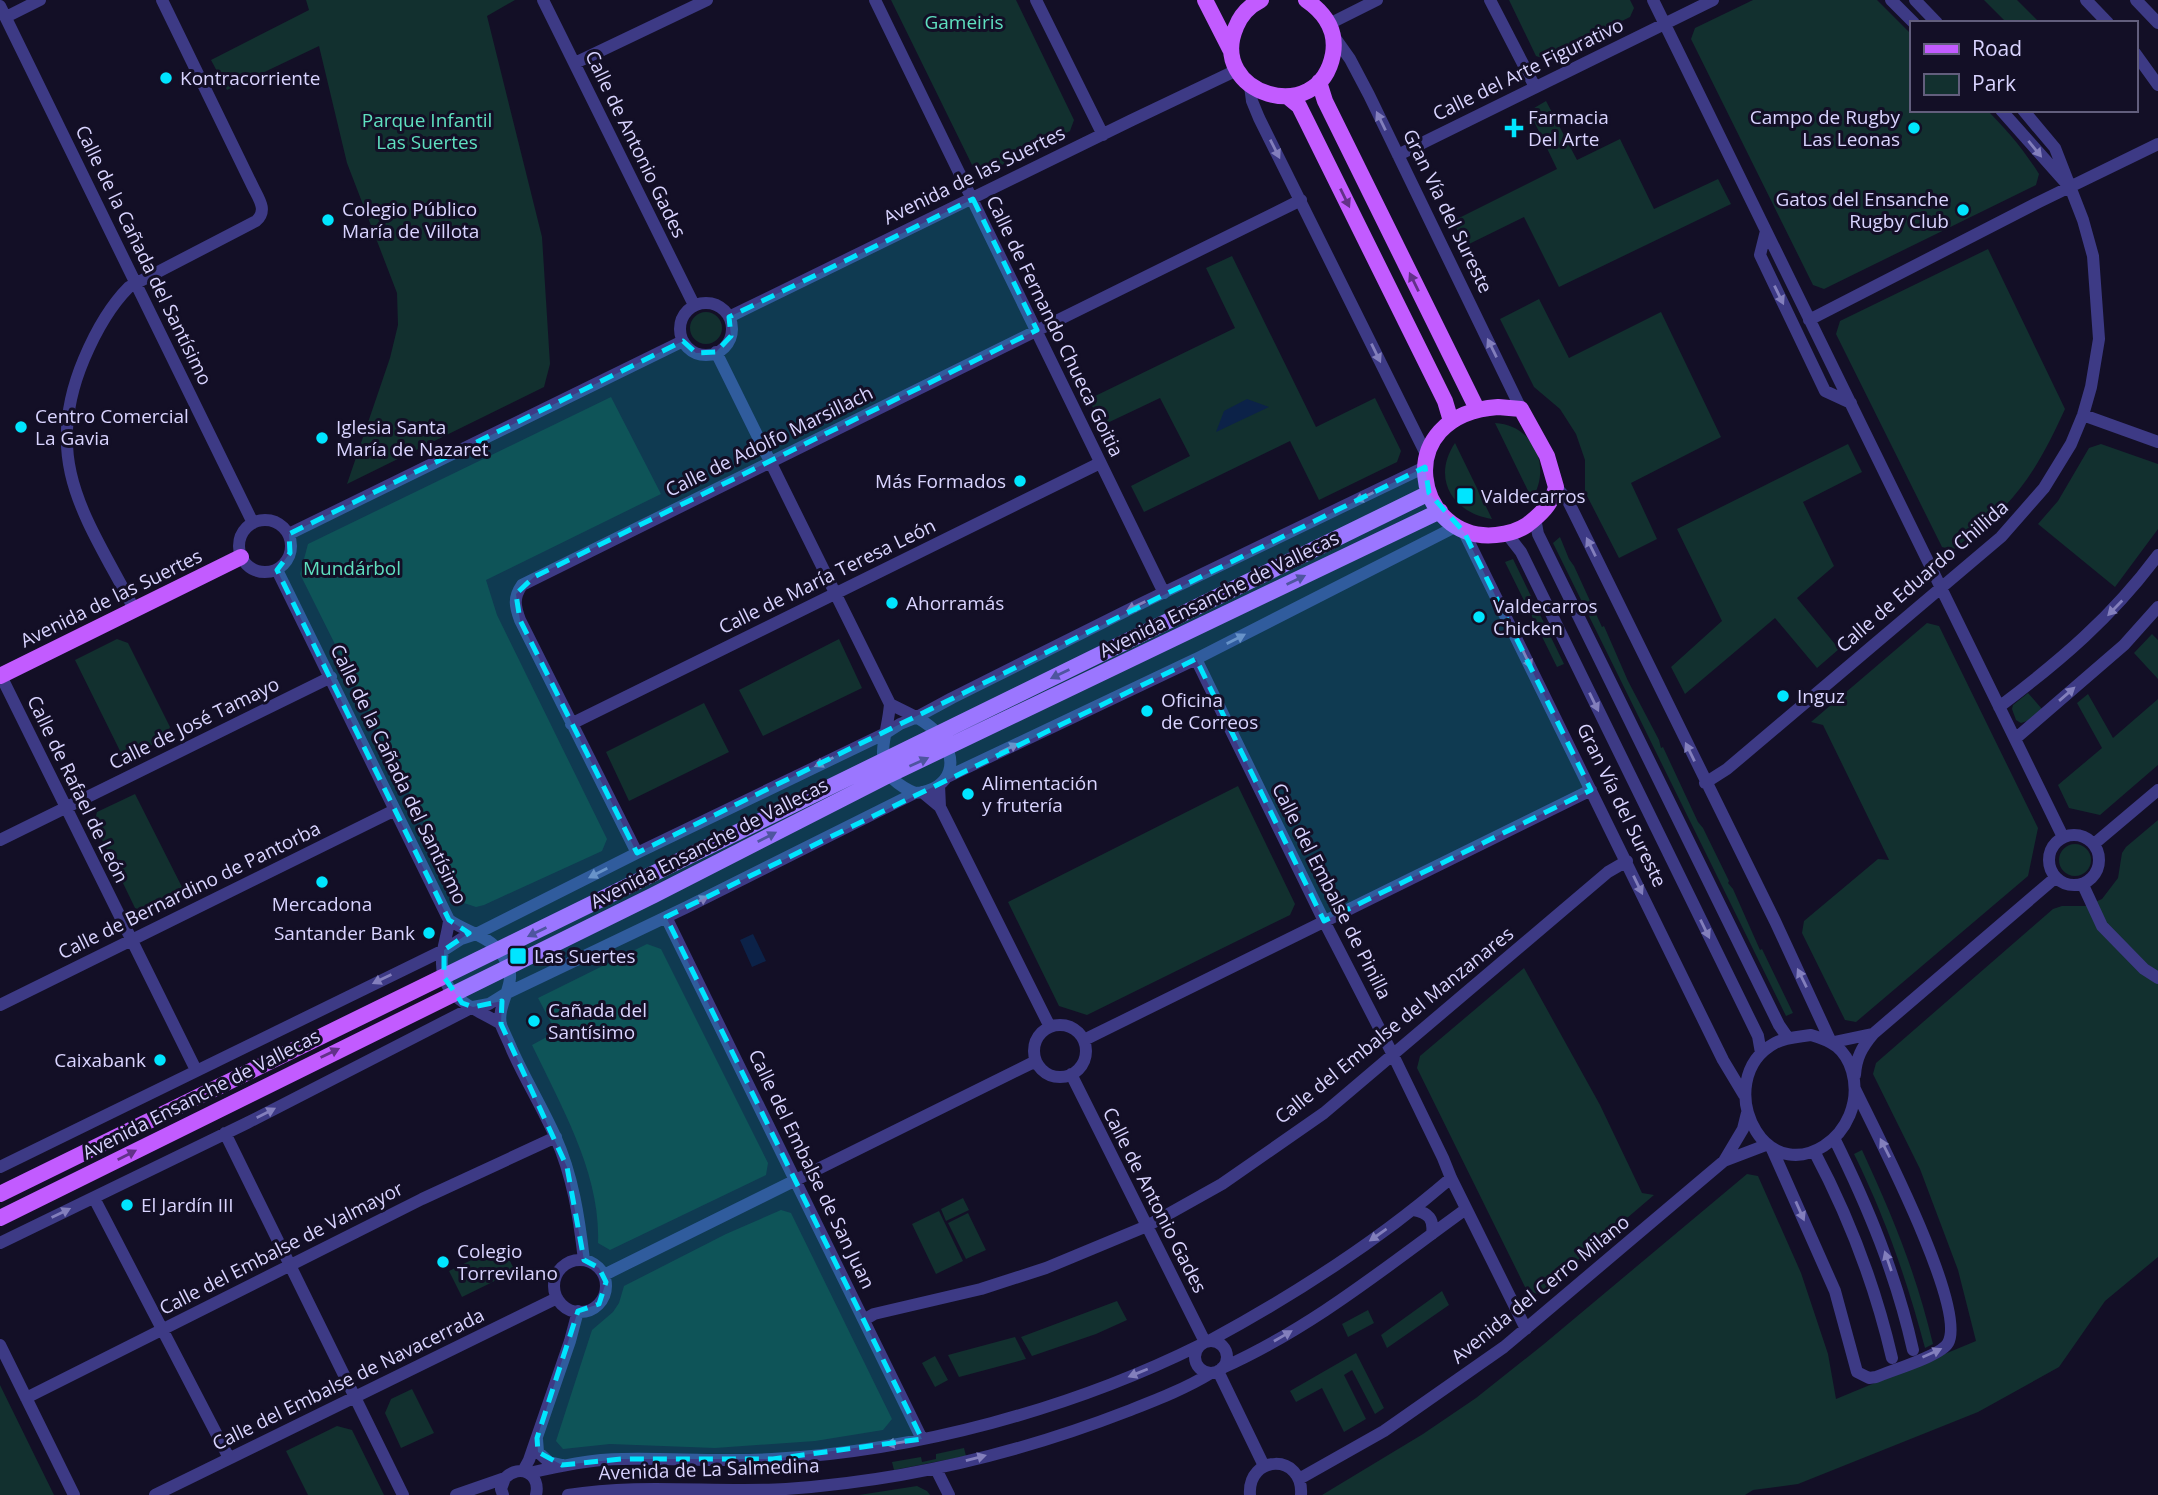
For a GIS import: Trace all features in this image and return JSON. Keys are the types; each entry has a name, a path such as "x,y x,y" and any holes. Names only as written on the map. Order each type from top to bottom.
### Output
{"main road":[{"path":"1205,0 1232,53 1237,70 1250,86 1268,95 1288,97 1305,92 1320,82 1331,64 1334,44 1331,29 1313,3"},
{"path":"1232,53 1232,35 1240,18 1261,0"},
{"path":"1320,82 1325,101 1477,409"},
{"path":"1288,97 1299,106 1445,401 1451,421"},
{"path":"1477,409 1521,409 1553,471 1556,487 1547,506 1535,519 1507,534 1488,536 1460,529 1440,511 1429,493 1425,461 1440,429 1463,413 1477,409"},
{"name":"Avenida Ensanche de Vallecas","path":"0,1218 509,966 886,767 938,733 1429,493"},
{"name":"Avenida Ensanche de Vallecas","path":"0,1194 499,950 886,767 947,748 1440,511"},
{"name":"Avenida de las Suertes","path":"0,676 241,557"}],"street":[{"path":"3,11 40,0"},
{"path":"134,610 72,484 66,455 66,433 73,390 87,352 118,298 137,282 256,221 261,217 262,211 253,187 162,0"},
{"name":"Calle de Antonio Gades","path":"544,0 694,305"},
{"path":"575,63 707,0"},
{"name":"Calle de Fernando Chueca Goitia","path":"875,0 1164,593"},
{"path":"1036,0 1103,135"},
{"path":"1331,29 1377,0"},
{"path":"1490,0 1535,88"},
{"path":"1653,0 2063,837"},
{"name":"Calle del Arte Figurativo","path":"1398,155 1713,0"},
{"path":"1891,0 1912,21"},
{"path":"1915,0 1935,21"},
{"path":"2086,0 2106,21"},
{"path":"2136,0 2158,23"},
{"name":"Calle de la Cañada del Santísimo","path":"3,11 253,523"},
{"name":"Gran Vía del Sureste","path":"1331,29 1350,59 1521,409"},
{"path":"2137,56 2158,85"},
{"name":"Avenida de las Suertes","path":"729,317 1237,70"},
{"path":"1250,86 1252,101 1259,118 1425,461"},
{"name":"Calle de Eduardo Chillida","path":"2003,112 2070,187"},
{"name":"Calle de Eduardo Chillida","path":"1705,783 1727,769 2001,537 2023,514 2059,466 2082,415 2091,387 2099,339 2093,256 2083,220 2055,148 2025,112"},
{"path":"1809,320 2158,144"},
{"name":"Calle de Adolfo Marsillach","path":"637,853 517,613 516,594 522,585 1301,200"},
{"path":"1766,231 1760,255 1825,391 1851,403"},
{"path":"712,303 725,310 729,317 731,336 725,346 716,352 706,355 696,353 683,341 681,321 694,305 712,303"},
{"path":"289,534 683,341"},
{"path":"716,352 890,704 881,749 886,767 902,787 919,792 940,807 1050,1027"},
{"path":"2082,415 2158,442"},
{"name":"Avenida Ensanche de Vallecas","path":"0,1167 886,733 900,723 915,718 1425,461"},
{"name":"Calle de María Teresa León","path":"571,724 1100,463"},
{"path":"1556,487 1567,499 1574,513 1832,1041 1851,1067 1855,1084 1909,1198 1938,1276 1952,1329 1948,1342 1940,1351 1869,1378 1857,1372 1835,1291 1769,1147 1747,1113 1744,1095 1748,1071 1761,1053 1788,1038 1811,1035 1832,1041 1873,1034"},
{"path":"1535,519 1538,534 1779,1026 1788,1038"},
{"path":"274,521 289,534 290,554 285,563 277,569 257,571 247,566 241,557 241,536 253,523 274,521"},
{"path":"0,1243 473,1007 489,1004 1460,529"},
{"name":"Gran Vía del Sureste","path":"1460,529 1627,861 1723,1060 1744,1095"},
{"name":"Gran Vía del Sureste","path":"1507,534 1521,552 1746,1011 1758,1036 1761,1053"},
{"path":"1999,707 2036,679 2117,608 2158,555"},
{"name":"Calle de la Cañada del Santísimo","path":"277,569 450,920 487,938 509,966"},
{"path":"2015,739 2123,645 2158,607"},
{"name":"Calle del Embalse de Pinilla","path":"1196,659 1324,921 1394,1055 1526,1329"},
{"name":"Calle de Rafael de León","path":"0,676 196,1070"},
{"name":"Calle de José Tamayo","path":"0,840 331,677"},
{"path":"890,704 925,722 938,733 947,748 952,764 943,781 940,807"},
{"path":"1084,1040 1591,790"},
{"path":"2094,844 2158,790"},
{"name":"Calle de Bernardino de Pantorba","path":"0,1005 395,810"},
{"path":"2079,835 2094,844 2100,859 2096,874 2083,884 2068,885 2055,878 2051,872 2049,856 2052,848 2063,837 2079,835"},
{"name":"Calle del Embalse del Manzanares","path":"863,1320 874,1314 981,1289 1046,1268 1147,1226 1222,1184 1324,1113 1608,872 1627,861"},
{"path":"1769,1147 1794,1154 1814,1151 1834,1138 1852,1113 1856,1061 1873,1034 2055,878"},
{"path":"2083,884 2102,926 2144,969 2158,978"},
{"name":"Calle del Embalse de San Juan","path":"666,917 922,1439"},
{"name":"Calle de la Cañada del Santísimo","path":"450,920 441,962 444,977 453,994 462,1003 501,1024"},
{"path":"509,966 511,982 505,994 501,1024 556,1137 578,1204 584,1260"},
{"path":"1063,1025 1076,1030 1084,1040 1086,1054 1083,1063 1071,1074 1051,1075 1036,1061 1036,1043 1050,1027 1063,1025"},
{"path":"604,1275 1036,1061"},
{"name":"Calle de Antonio Gades","path":"1071,1074 1205,1343"},
{"name":"Avenida del Cerro Milano","path":"1299,1479 1384,1431 1526,1329 1724,1161 1743,1129 1747,1113"},
{"path":"225,1133 403,1495"},
{"name":"Calle del Embalse de Valmayor","path":"26,1398 290,1264 556,1137"},
{"path":"1834,1138 1878,1231 1904,1310 1913,1350"},
{"name":"Avenida del Cerro Milano","path":"1724,1161 1769,1147"},
{"path":"1814,1151 1858,1243 1883,1318 1892,1358"},
{"name":"Avenida de La Salmedina","path":"505,1478 513,1472 621,1459 773,1459 843,1452 922,1439 1051,1406 1127,1378 1205,1343 1317,1279 1414,1210 1451,1178"},
{"path":"94,1198 229,1458"},
{"name":"Avenida de La Salmedina","path":"568,1495 621,1489 787,1489 873,1479 936,1469 1093,1424 1199,1380 1288,1334 1336,1304 1466,1209"},
{"path":"1414,1210 1429,1216 1433,1223 1432,1234"},
{"path":"576,1260 592,1263 604,1275 606,1282 603,1297 593,1308 578,1311 569,1309 557,1298 555,1282 562,1268 576,1260"},
{"name":"Calle del Embalse de Navacerrada","path":"155,1495 557,1298"},
{"path":"536,1495 536,1481 526,1472 578,1311"},
{"path":"1205,1343 1218,1343 1225,1350 1226,1359 1217,1370 1205,1372 1197,1365 1195,1355 1205,1343"},
{"path":"0,1345 74,1495"},
{"path":"1217,1370 1264,1466"},
{"path":"537,1438 538,1452 549,1462 562,1465"},
{"path":"1250,1495 1252,1479 1264,1466 1282,1464 1293,1470 1299,1479 1301,1495"},
{"path":"936,1469 949,1495"},
{"path":"456,1495 505,1478"},
{"path":"503,1495 502,1484 505,1478"}],"highlighted area":[{"path":"973,199 1037,330 534,577 516,594 520,620 637,853 1425,467 1429,493 1464,532 1591,790 1324,921 1196,659 666,917 922,1439 773,1459 621,1459 562,1465 538,1452 537,1438 578,1311 599,1304 606,1282 599,1268 584,1260 567,1167 501,1024 502,1001 473,1007 462,1003 444,977 444,950 469,933 449,920 277,570 290,553 289,534 683,341 696,353 716,352 731,336 729,317"}],"green space":[{"name":"Parque Infantil Las Suertes","path":"306,0 515,0 487,16 542,237 550,364 544,387 347,484 390,358 398,325 397,293 347,163 319,46 227,90 211,60 309,10"},
{"name":"Gameiris","path":"891,0 1016,0 1074,120 1070,131 986,173 974,169"},
{"path":"1509,0 1630,0 1634,8 1630,17 1545,59 1536,56"},
{"path":"1753,0 1877,0 1910,33 1910,112 1989,112 2015,140 2039,174 2036,185 1824,289 1813,285 1691,39 1695,28"},
{"path":"1984,0 2017,0 2038,21 2005,21"},
{"path":"1546,101 1577,160 1620,139 1654,209 1718,179 1731,204 1559,287 1524,217 1465,246 1453,221 1557,169 1529,111"},
{"path":"1988,249 2065,409 2046,448 2023,485 1998,513 1953,550 1942,547 1836,334 1840,321"},
{"path":"1232,256 1316,427 1375,398 1401,451 1397,462 1319,500 1290,441 1144,512 1131,486 1190,456 1160,398 1101,426 1089,399 1235,328 1206,268"},
{"path":"1539,299 1569,358 1661,312 1721,437 1631,483 1657,539 1619,558 1585,492 1585,460 1576,434 1560,409 1534,387 1500,319"},
{"path":"706,312 717,317 722,328 717,339 706,344 695,339 690,328 695,317"},
{"name":"Mundárbol","path":"611,397 661,494 486,580 497,615 607,839 602,851 476,907 464,903 300,574 308,544"},
{"path":"1495,423 1520,431 1536,450 1540,474 1532,499"},
{"path":"1455,443 1492,519 1466,510 1450,492 1445,469"},
{"path":"1848,444 1862,472 1803,502 1834,566 1797,598 1839,649 1817,668 1775,618 1685,694 1671,667 1722,621 1677,529"},
{"path":"2101,444 2158,464 2158,529 2115,587 2038,524 2058,501 2089,448"},
{"path":"1560,537 1628,681 1793,1013 1786,1016 1553,543"},
{"path":"1513,559 1564,664 1557,667 1505,562"},
{"path":"1927,623 1939,626 2038,828 2028,876 1856,1022 1845,1020 1802,933 1804,921 1878,859 1889,860 1823,725 1811,722"},
{"path":"2152,634 2158,640 2158,679 2134,653"},
{"path":"117,639 128,643 170,727 166,738 124,759 75,660"},
{"path":"839,639 862,688 763,736 739,690"},
{"path":"2028,693 2042,709 2021,723 2016,720 2012,709 2013,705"},
{"path":"2088,694 2113,738 2158,699 2158,765 2100,815 2069,808 2058,785 2102,748 2077,703"},
{"path":"704,703 729,752 629,801 606,752"},
{"path":"1238,786 1295,904 1290,915 1087,1015 1059,1006 1008,902"},
{"path":"135,794 185,893 146,912 135,908 94,823 97,812"},
{"path":"2158,820 2158,1257 2105,1301 2059,1367 1978,1412 1798,1484 1753,1490 1745,1495 1322,1495 1423,1434 1476,1398 1747,1174 1758,1176 1801,1273 1828,1354 1836,1399 1976,1341 1958,1270 1920,1169 1873,1074 1876,1063 2053,909 2062,906 2086,906 2102,899 2118,878 2122,853 2126,847"},
{"path":"2075,844 2086,849 2091,860 2086,871 2075,876 2064,871 2059,860 2064,849"},
{"path":"647,944 661,949 768,1163 766,1175 610,1250 598,1243 597,1217 586,1166 566,1116 532,1045 556,1032 538,998"},
{"path":"1524,968 1600,1105 1642,1193 1654,1195 1538,1294 1527,1291 1417,1068 1420,1056"},
{"path":"1862,1150 1894,1222 1919,1293 1933,1344 1925,1348 1894,1249 1854,1154"},
{"path":"963,1198 969,1210 946,1221 941,1209"},
{"path":"781,1210 791,1213 892,1419 883,1430 815,1441 715,1448 610,1444 563,1449 556,1441 592,1330 613,1312 624,1286 726,1234"},
{"path":"939,1211 963,1261 936,1274 912,1224"},
{"path":"968,1213 986,1250 966,1259 948,1223"},
{"path":"502,1245 515,1271 462,1297 449,1271"},
{"path":"1442,1291 1449,1305 1387,1348 1381,1335"},
{"path":"1117,1301 1127,1320 1096,1334 1032,1356 1021,1337"},
{"path":"1368,1310 1374,1323 1348,1337 1342,1324"},
{"path":"1015,1337 1026,1359 959,1377 948,1355"},
{"path":"1356,1353 1384,1408 1375,1414 1352,1370 1344,1375 1366,1419 1344,1432 1322,1388 1296,1402 1290,1391"},
{"path":"935,1356 948,1380 935,1387 922,1363"},
{"path":"0,1385 54,1495 0,1495"},
{"path":"412,1389 434,1433 401,1448 385,1413 391,1399"},
{"path":"337,1426 352,1430 384,1495 308,1495 286,1451"},
{"path":"964,1448 966,1456 894,1470 892,1462 921,1457 922,1462 936,1459 936,1454"},
{"path":"917,1486 930,1495 859,1495"}],"water":[{"path":"1247,399 1269,407 1216,432 1224,411"},
{"path":"753,934 766,961 752,967 740,940"}],"place":[{"name":"Kontracorriente","path":"166,78"},
{"name":"Farmacia Del Arte","path":"1514,128"},
{"name":"Campo de Rugby Las Leonas","path":"1914,128"},
{"name":"Gatos del Ensanche Rugby Club","path":"1963,210"},
{"name":"Colegio Público María de Villota","path":"328,220"},
{"name":"Centro Comercial La Gavia","path":"21,427"},
{"name":"Iglesia Santa María de Nazaret","path":"322,438"},
{"name":"Más Formados","path":"1020,481"},
{"name":"Valdecarros","path":"1465,496"},
{"name":"Ahorramás","path":"892,603"},
{"name":"Valdecarros Chicken","path":"1479,617"},
{"name":"Inguz","path":"1783,696"},
{"name":"Oficina de Correos","path":"1147,711"},
{"name":"Alimentación y frutería","path":"968,794"},
{"name":"Mercadona","path":"322,882"},
{"name":"Santander Bank","path":"429,933"},
{"name":"Las Suertes","path":"518,956"},
{"name":"Cañada del Santísimo","path":"534,1021"},
{"name":"Caixabank","path":"160,1060"},
{"name":"El Jardín III","path":"127,1205"},
{"name":"Colegio Torrevilano","path":"443,1262"}]}
